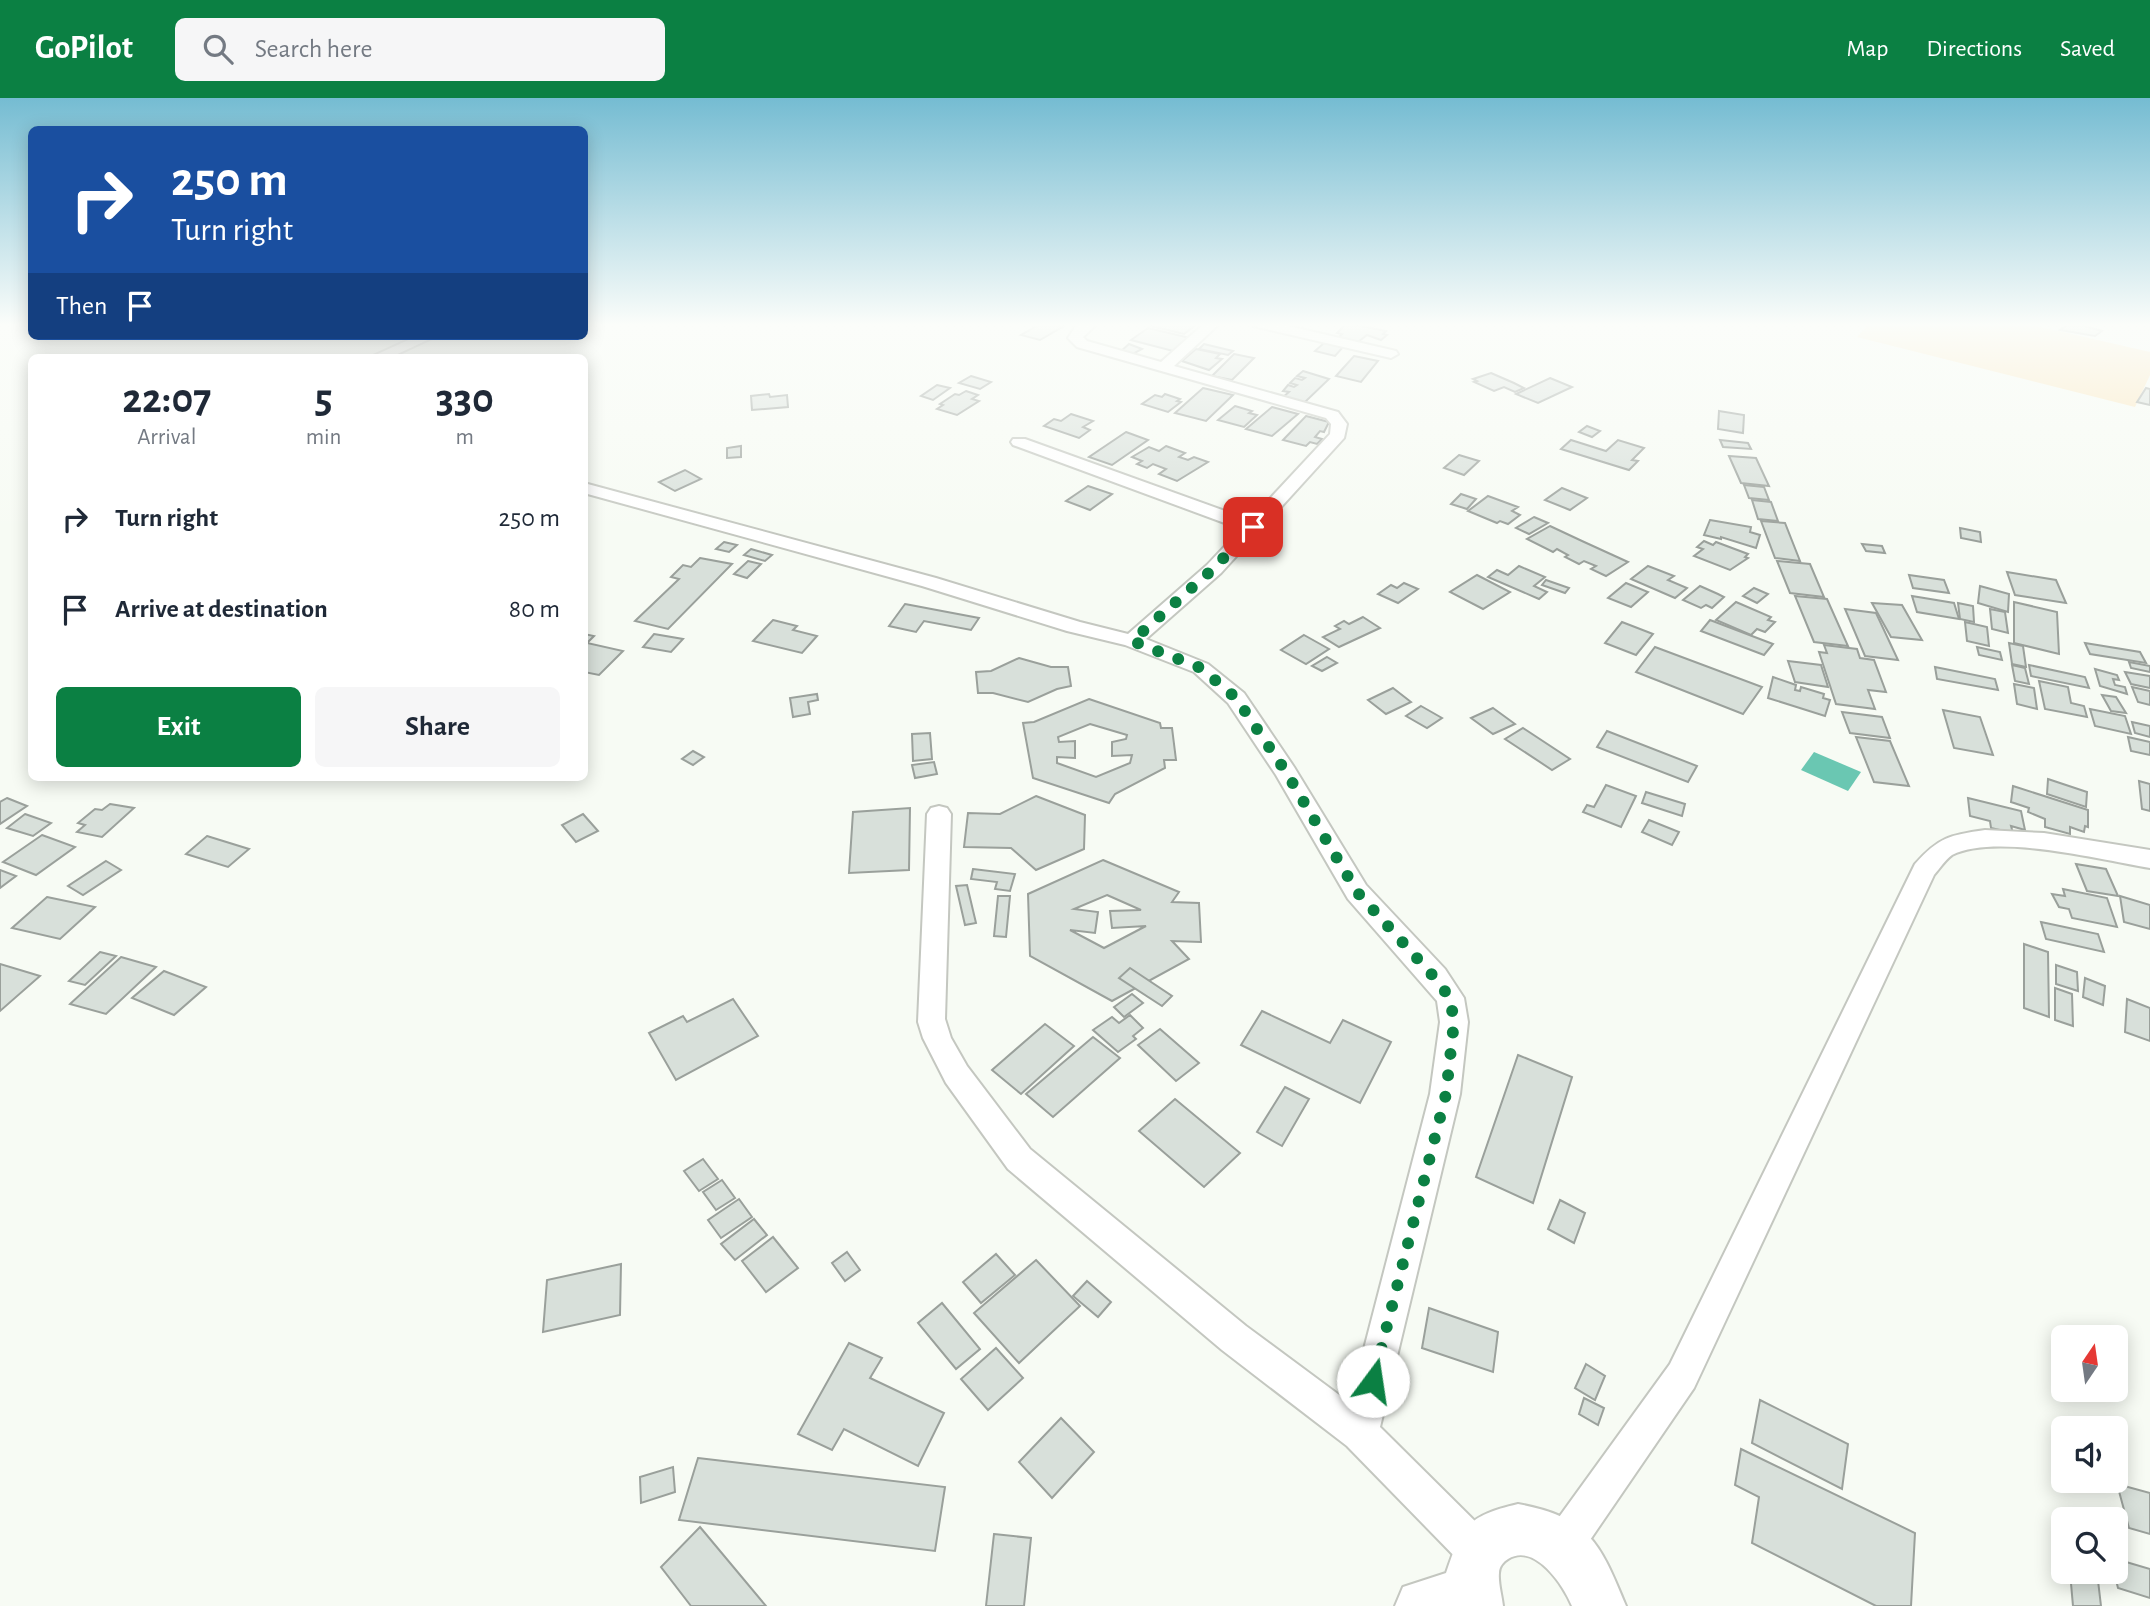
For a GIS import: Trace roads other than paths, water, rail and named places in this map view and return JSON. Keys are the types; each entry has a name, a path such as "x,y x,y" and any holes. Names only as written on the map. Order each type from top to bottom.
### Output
{"street":[{"path":"1132,641 1213,569 1338,435 1339,421 1332,415 1254,393"},
{"path":"1019,442 1253,527"},
{"path":"588,489 929,582 1132,641 1201,668 1236,698 1286,772 1357,892 1450,998 1454,1022 1446,1094 1360,1433"},
{"path":"939,814 932,1023 945,1053 991,1124 1019,1159 1234,1338 1360,1433 1475,1584"},
{"path":"1563,1545 1682,1376 1924,870 1943,849 1980,838 2026,840 2150,859"},
{"path":"1422,1606 1475,1584 1490,1539 1506,1531 1524,1529 1544,1534 1563,1545 1580,1562 1592,1582 1599,1606"}]}
